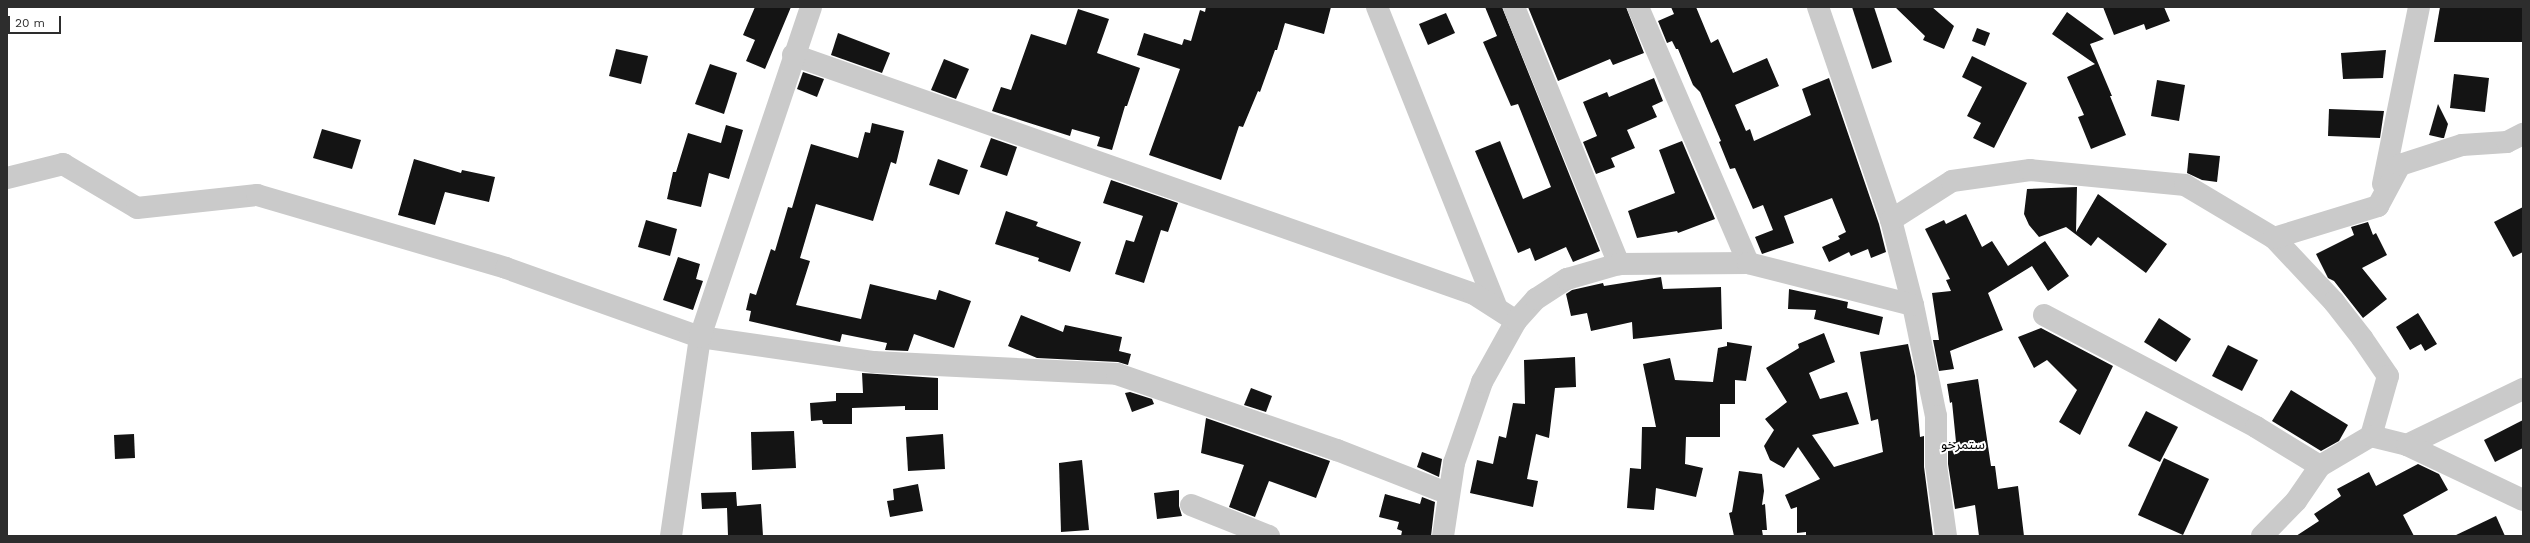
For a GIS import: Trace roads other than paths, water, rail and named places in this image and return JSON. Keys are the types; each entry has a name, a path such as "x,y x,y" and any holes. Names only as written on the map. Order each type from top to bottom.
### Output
{"street":[{"path":"671,536 700,337 793,55 811,7"},
{"path":"1378,7 1496,306"},
{"path":"1514,7 1619,264"},
{"path":"1638,7 1748,262"},
{"path":"1818,7 1891,220 1913,305 1936,416 1936,465 1946,536"},
{"path":"2378,206 2419,7"},
{"path":"793,55 1474,294 1496,306 1516,321"},
{"path":"2274,238 2378,206 2400,165 2462,145 2507,142 2523,134"},
{"path":"7,178 63,164 137,208 257,195 506,268 700,337 874,362 1117,374 1337,450 1449,494"},
{"path":"1891,220 1952,181 2030,170 2185,185 2274,238 2334,302 2388,376 2371,436 2320,466 2296,501 2262,536"},
{"path":"1443,536 1454,463 1482,382 1516,321 1536,299 1567,279 1619,264 1748,262 1913,305"},
{"path":"2044,316 2256,428 2320,466"},
{"path":"2407,445 2523,389"},
{"path":"2371,436 2407,445 2523,500"},
{"path":"1192,505 1269,536"}],"district":[{"name":"ستمرخو","path":"1963,444"}]}
